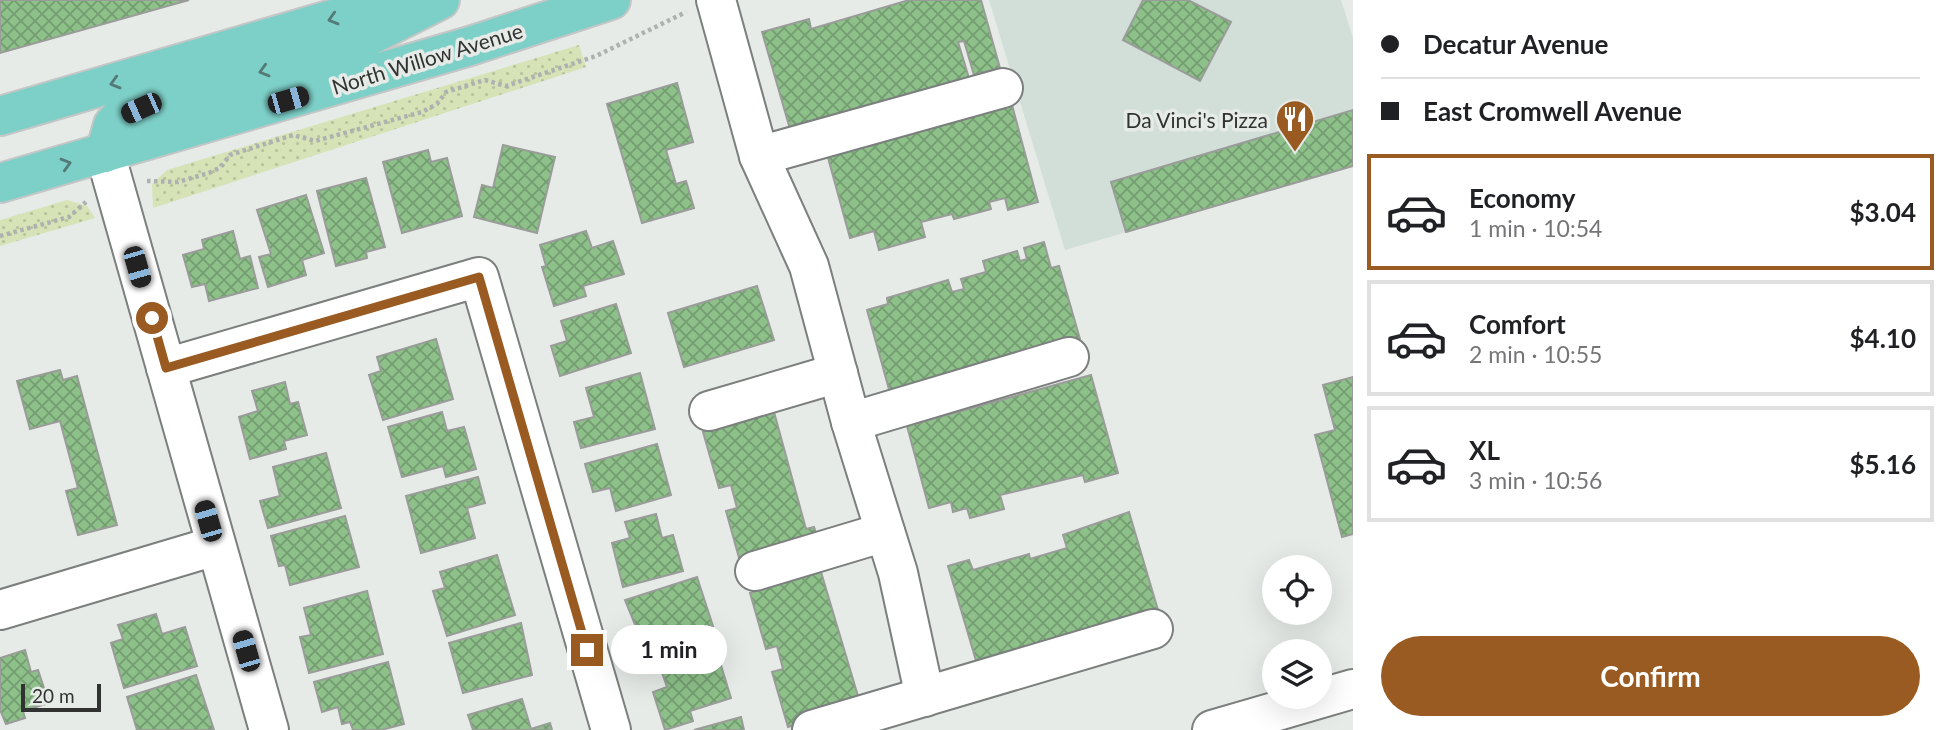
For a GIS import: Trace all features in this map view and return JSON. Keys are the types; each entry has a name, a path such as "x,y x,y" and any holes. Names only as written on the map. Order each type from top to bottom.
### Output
{"main road":[{"path":"0,116 398,0"},
{"path":"105,153 113,125 121,116 348,47 440,0"},
{"name":"North Willow Avenue","path":"0,183 470,46 611,0"}],"street":[{"path":"716,1 759,156 809,266 851,422 885,532 925,696"},
{"path":"759,156 1003,88"},
{"path":"105,153 269,730"},
{"path":"166,368 479,277 611,730"},
{"path":"851,422 1069,357"},
{"path":"709,411 838,373"},
{"path":"755,571 885,532"},
{"path":"0,610 215,546"},
{"path":"813,730 1153,629"},
{"path":"1212,730 1353,689"}],"path":[{"path":"0,236 69,217 87,201 153,179 178,182 209,173 221,167 230,155 293,135 315,141 422,112 438,104 446,92 485,80 506,86 596,57 676,15 716,1"}],"shaded area":[{"path":"989,0 1341,0 1353,38 1353,166 1065,250"}],"green space":[{"path":"579,45 586,67 153,208 152,184 167,170"},
{"path":"67,200 87,206 95,218 0,246 0,220"}],"building":[{"path":"0,0 189,0 0,53"},
{"path":"909,0 981,0 1000,68 974,75 964,41 958,42 969,78 790,129 762,32 809,19 811,29"},
{"path":"1143,0 1188,0 1231,22 1200,81 1123,40"},
{"path":"677,83 693,142 666,150 676,184 686,181 694,208 642,223 607,104"},
{"path":"1012,105 1038,202 1008,210 1005,198 989,202 991,209 954,219 952,214 921,222 925,237 879,250 874,231 850,238 827,154"},
{"path":"1353,110 1353,166 1126,232 1111,182"},
{"path":"503,145 555,157 537,233 474,217 482,185 493,188"},
{"path":"428,150 431,162 447,158 462,216 402,233 383,162"},
{"path":"366,178 385,247 366,252 367,258 336,266 317,191"},
{"path":"306,195 324,253 302,260 306,275 268,287 259,257 271,254 257,210"},
{"path":"233,231 240,259 250,256 258,288 209,301 205,284 192,287 183,255 204,249 202,240"},
{"path":"586,231 592,248 613,241 624,274 583,286 586,296 554,306 542,267 546,266 540,245"},
{"path":"1044,242 1051,268 1059,266 1080,339 890,393 867,310 888,304 887,298 948,280 952,292 964,289 961,279 986,272 983,261 1017,251 1020,261 1027,259 1024,248"},
{"path":"757,286 774,340 684,367 668,313"},
{"path":"616,304 631,353 560,376 551,346 567,341 561,321"},
{"path":"436,339 453,399 383,420 369,375 381,371 377,357"},
{"path":"60,370 63,380 77,376 117,525 78,535 66,491 78,488 60,421 30,429 17,381"},
{"path":"640,373 655,429 581,448 574,422 594,417 586,388"},
{"path":"1091,375 1118,473 1085,482 1083,475 1000,495 1004,509 970,518 967,508 953,512 951,502 929,508 907,426"},
{"path":"1353,377 1353,534 1342,537 1315,435 1335,430 1323,385"},
{"path":"285,382 290,404 298,402 307,435 284,441 286,449 250,459 239,417 258,411 252,391"},
{"path":"442,412 447,431 464,427 476,469 446,477 443,466 402,477 388,427"},
{"path":"774,412 806,529 814,527 819,543 741,565 726,511 737,508 731,485 719,488 703,432"},
{"path":"657,444 671,495 616,511 610,488 593,492 585,464"},
{"path":"326,453 341,508 268,528 260,501 280,496 273,467"},
{"path":"478,477 485,503 467,508 475,538 421,553 406,496"},
{"path":"1129,512 1158,610 977,664 948,566 969,560 973,570 1029,554 1030,559 1067,548 1063,535"},
{"path":"656,514 662,538 673,535 683,571 623,587 612,543 630,538 625,522"},
{"path":"345,516 359,567 290,585 285,565 279,566 271,536"},
{"path":"497,555 515,615 447,636 433,591 445,588 440,572"},
{"path":"821,572 861,706 788,727 772,672 783,669 777,646 766,649 750,593"},
{"path":"697,577 713,626 645,649 625,600"},
{"path":"367,591 383,654 309,673 300,637 311,635 304,608"},
{"path":"156,614 162,634 185,627 197,666 124,688 111,643 123,639 118,625"},
{"path":"521,623 532,675 463,693 449,643"},
{"path":"716,649 731,698 690,711 693,721 665,730 653,692 667,687 660,667"},
{"path":"25,650 31,672 38,670 49,703 23,711 25,718 6,724 0,710 0,658"},
{"path":"388,662 404,724 381,730 353,730 350,722 342,724 338,707 322,712 314,682"},
{"path":"196,675 214,730 137,730 127,697"},
{"path":"522,699 531,729 550,723 552,730 473,730 468,715"},
{"path":"741,717 744,730 694,730"}],"place":[{"name":"Da Vinci's Pizza","path":"1295,153"}],"route":[{"path":"152,318 166,368 479,277 587,650"}]}
